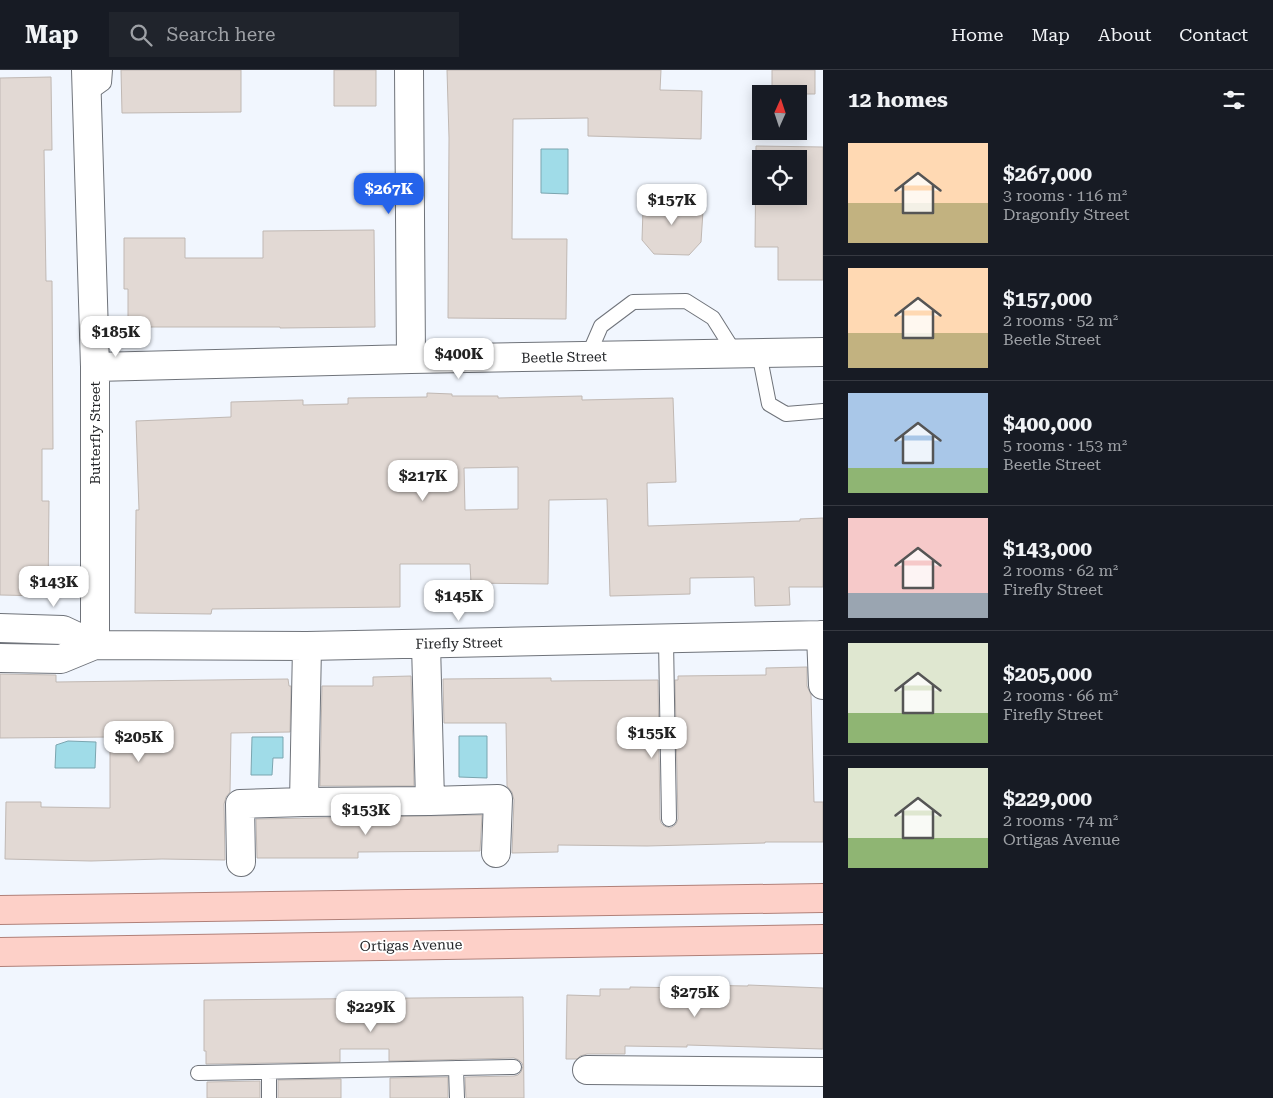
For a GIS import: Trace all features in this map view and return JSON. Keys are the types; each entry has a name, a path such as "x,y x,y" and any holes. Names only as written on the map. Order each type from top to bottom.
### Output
{"main road":[{"path":"0,894 30,910"},
{"path":"0,910 823,898"},
{"name":"Ortigas Avenue","path":"0,952 823,939"}],"street":[{"path":"409,70 411,359"},
{"name":"Butterfly Street","path":"86,80 95,367 95,645"},
{"name":"Beetle Street","path":"95,367 823,352"},
{"name":"Firefly Street","path":"0,628 63,630 95,645"},
{"path":"822,635 823,686"},
{"name":"Firefly Street","path":"0,658 61,659 95,645 307,646 666,640 822,635"},
{"path":"426,644 430,801"},
{"path":"304,802 307,646"},
{"path":"241,862 240,804 498,799 496,853"},
{"path":"588,1070 823,1072"}],"lane":[{"path":"86,80 97,88 104,83 105,70"},
{"path":"588,356 600,326 633,302 686,302 713,318 747,353 768,404 786,414 823,411"},
{"path":"666,640 669,819"},
{"path":"198,1073 514,1067"},
{"path":"456,1068 457,1098"},
{"path":"269,1072 269,1098"}],"water":[{"path":"541,149 568,149 568,194 541,193"},
{"path":"459,736 487,736 487,778 459,777"},
{"path":"252,737 283,737 283,758 273,758 272,775 251,775"},
{"path":"68,741 96,742 95,768 55,768 56,745"}],"building":[{"path":"121,70 241,70 241,112 122,113"},
{"path":"334,70 376,70 376,106 334,106"},
{"path":"447,70 661,70 660,90 702,91 701,139 588,136 588,118 513,119 512,239 567,239 566,319 448,318 449,138"},
{"path":"772,70 815,70 815,94 808,94 808,85 772,85"},
{"path":"51,77 52,150 44,150 46,281 52,281 53,449 42,449 42,501 49,501 48,596 0,595 0,78"},
{"path":"756,146 823,147 823,280 778,280 778,247 755,247 755,205 807,205 807,150 756,150"},
{"path":"656,198 690,199 703,211 701,242 689,255 654,254 642,240 643,209"},
{"path":"374,230 375,327 128,327 128,289 124,289 124,238 185,238 185,258 263,258 263,231"},
{"path":"427,393 452,394 452,396 498,396 498,398 582,396 582,400 673,398 676,482 647,483 648,526 800,521 800,519 823,518 823,587 789,587 790,605 755,606 754,577 690,578 690,594 610,596 607,499 549,500 548,584 471,583 470,564 400,564 400,607 212,609 211,614 135,613 136,510 139,510 136,421 231,417 231,402 303,400 303,405 348,404 348,398 427,397","holes":["518,467 518,509 465,510 464,468"]},
{"path":"807,667 807,686 811,695 814,802 823,802 823,842 647,846 558,845 558,852 512,853 514,800 512,792 507,786 506,723 444,723 443,679 551,678 551,681 658,680 660,819 664,826 670,828 676,824 678,819 675,680 678,680 678,676 766,675 766,668"},
{"path":"0,674 56,675 56,682 288,679 289,686 291,686 290,732 231,733 230,792 224,804 225,860 91,861 5,859 6,802 41,802 41,807 110,808 110,737 0,738"},
{"path":"411,676 414,786 320,786 322,686 373,686 373,677"},
{"path":"482,815 480,851 358,852 358,858 257,858 256,819"},
{"path":"691,985 823,988 823,1049 687,1045 687,1047 625,1046 625,1054 587,1054 577,1059 566,1059 567,995 600,996 600,989 630,989 630,987 691,988"},
{"path":"523,997 524,1098 466,1098 465,1077 518,1075 523,1066 519,1060 514,1058 389,1061 389,1049 340,1049 340,1062 206,1064 206,1051 204,1051 204,1000"},
{"path":"448,1077 448,1098 390,1098 390,1078"},
{"path":"341,1079 341,1098 278,1098 278,1080"},
{"path":"260,1081 260,1098 207,1098 207,1082"}]}
